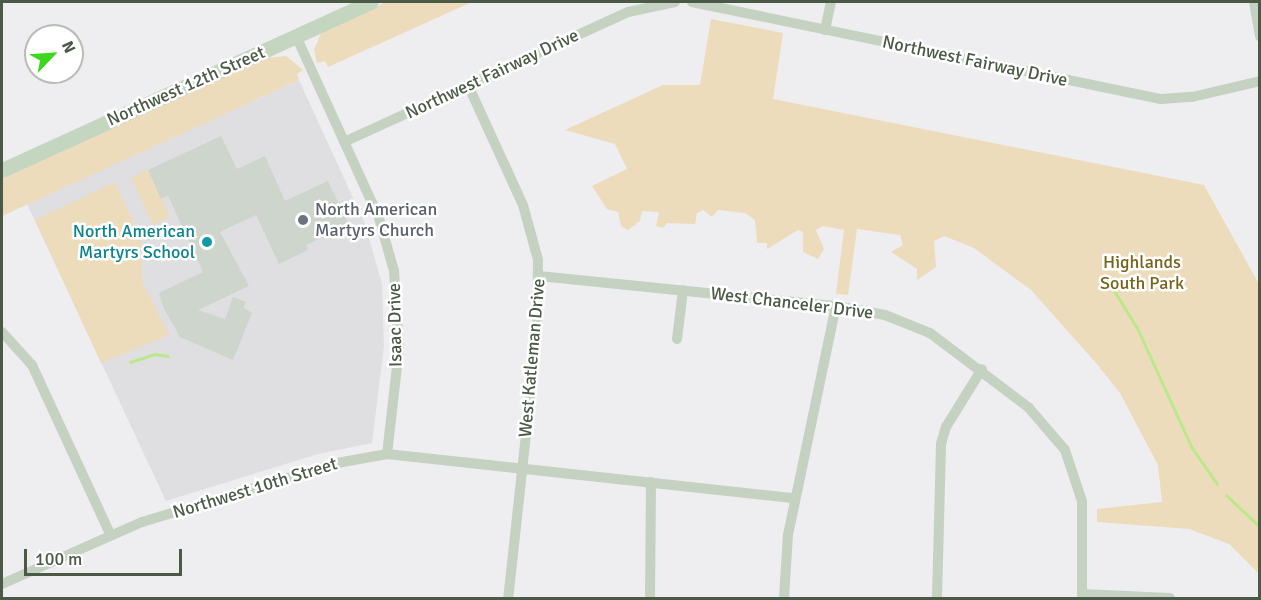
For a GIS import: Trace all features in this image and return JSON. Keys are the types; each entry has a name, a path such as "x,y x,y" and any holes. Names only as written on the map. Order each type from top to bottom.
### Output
{"main road":[{"name":"Northwest 12th Street","path":"2,170 370,2"}],"street":[{"name":"Northwest Fairway Drive","path":"344,142 628,12 675,2"},
{"name":"Northwest Fairway Drive","path":"692,2 1161,99 1192,97 1260,81"},
{"path":"825,30 831,2"},
{"path":"1254,2 1260,36"},
{"name":"Isaac Drive","path":"296,36 384,232 398,298 399,350 387,454"},
{"name":"West Katleman Drive","path":"468,85 530,222 539,276 508,598"},
{"name":"West Chanceler Drive","path":"539,276 836,306 908,322 951,345 1043,420 1073,467 1084,521 1082,596"},
{"path":"677,339 683,290"},
{"path":"784,598 785,548 836,306"},
{"path":"2,332 32,365 110,534"},
{"path":"937,598 941,444 946,427 982,369"},
{"name":"Northwest 10th Street","path":"2,584 110,534 337,463 387,454 522,466 795,498"},
{"path":"650,598 651,482"},
{"path":"1082,596 1170,598"}],"shaded area":[{"path":"299,80 365,224 382,284 384,346 372,443 318,454 166,501 27,204"}],"green space":[{"path":"386,2 472,2 328,67 325,61 317,63 314,50 321,33"},
{"name":"Highlands South Park","path":"711,19 783,33 773,99 1204,185 1259,284 1259,574 1229,544 1189,529 1097,522 1097,509 1162,502 1158,465 1120,393 1096,363 1031,290 974,248 944,236 934,241 936,267 917,280 917,269 891,252 903,245 900,235 857,229 848,295 836,294 844,230 823,226 816,230 824,249 818,259 803,252 803,232 798,230 767,249 767,243 757,243 755,220 745,213 718,210 712,217 703,210 697,213 695,224 667,223 663,228 656,226 659,212 642,211 640,221 628,230 621,226 618,212 607,209 592,186 627,169 615,144 565,130 663,85 700,85"},
{"path":"286,56 303,70 297,74 299,80 2,216 2,178 265,58"},
{"path":"148,170 170,217 153,225 131,178"},
{"path":"115,182 141,239 142,282 169,335 101,363 35,220"}],"building":[{"name":"North American Martyrs School","path":"221,136 237,169 265,156 285,201 328,181 349,225 306,245 308,250 279,264 256,215 220,232 249,286 198,310 225,319 233,297 246,302 244,308 252,313 233,360 180,337 163,307 159,293 203,272 168,196 161,199 148,170"}],"waterway":[{"path":"1108,281 1137,328 1192,448 1217,484"},
{"path":"130,362 155,354 168,356"},
{"path":"1226,495 1260,527"}],"place":[{"name":"North American Martyrs Church","path":"303,220"},
{"name":"North American Martyrs School","path":"207,242"}]}
